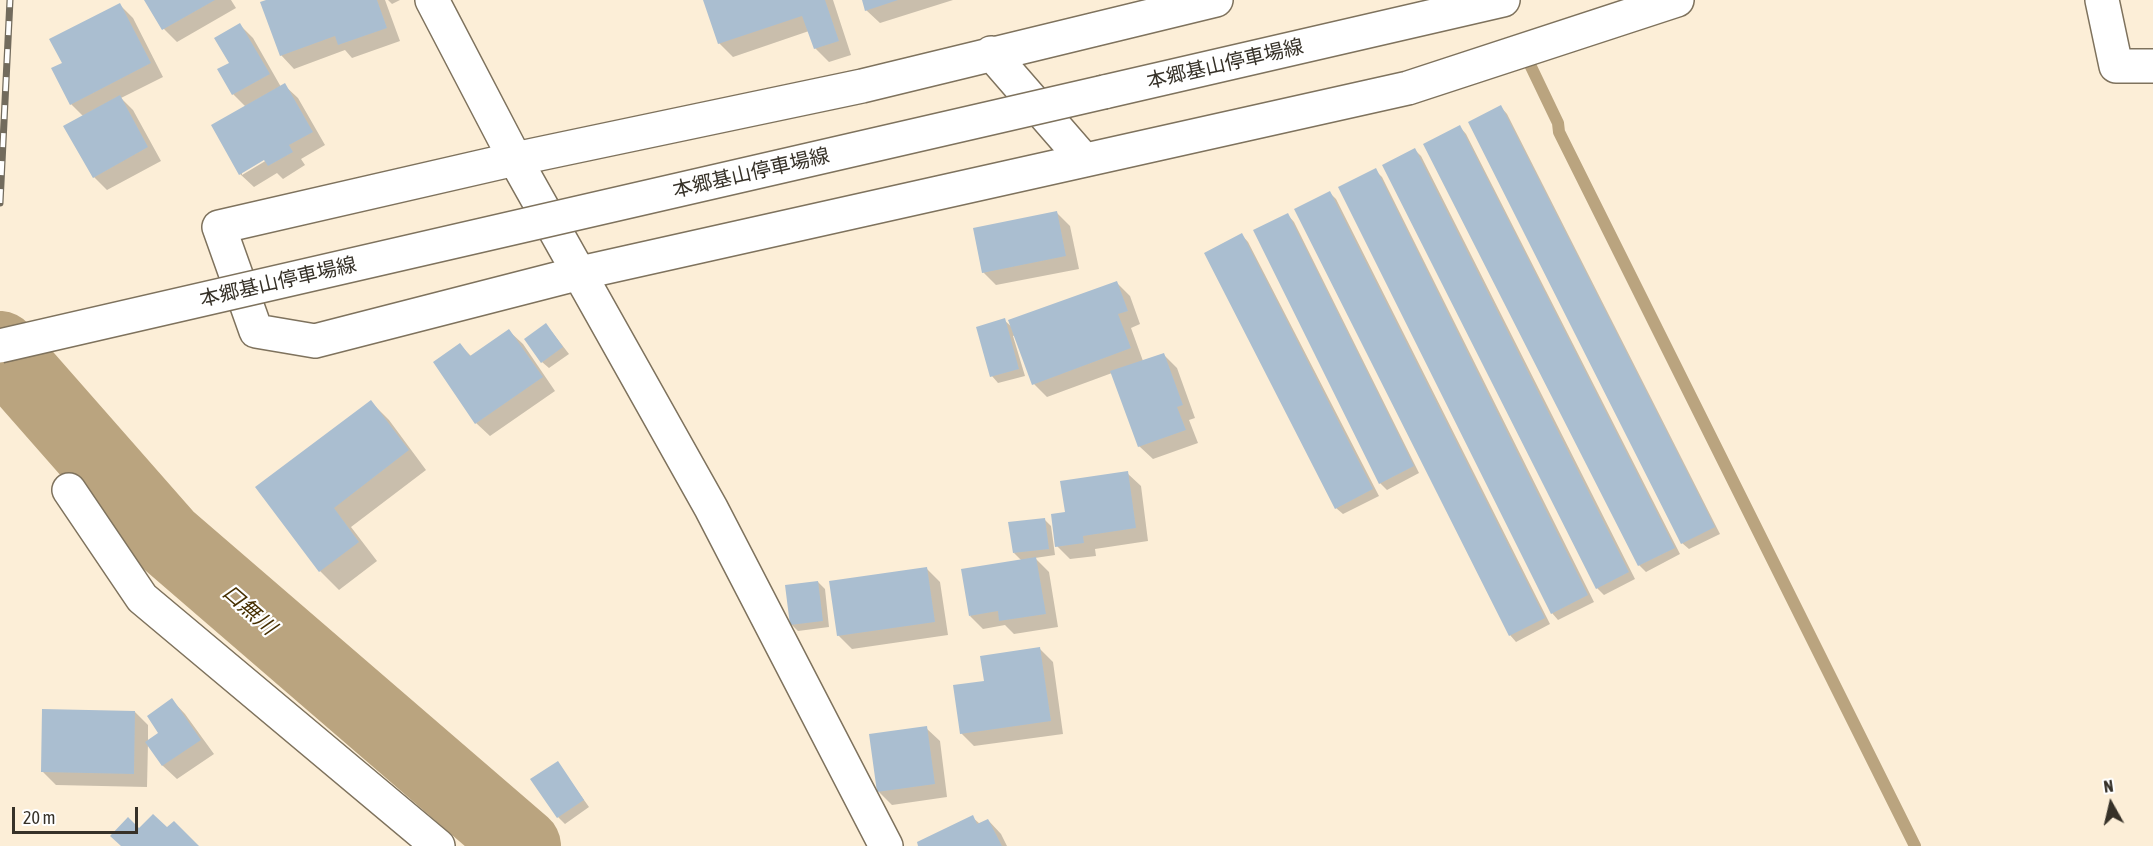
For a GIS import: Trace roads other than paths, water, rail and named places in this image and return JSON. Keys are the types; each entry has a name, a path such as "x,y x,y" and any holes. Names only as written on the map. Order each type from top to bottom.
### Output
{"street":[{"path":"432,0 515,159 711,508 886,846"},
{"path":"1216,0 862,86 515,159 219,227 256,331 315,341 580,273 1408,88 1677,0"},
{"name":"本郷基山停車場線","path":"0,346 1503,0"},
{"path":"2102,0 2116,66 2153,66"},
{"path":"991,53 1084,160"},
{"path":"69,490 142,598 438,846"}],"waterway":[{"path":"1523,50 1558,123 1559,132 1915,846"},
{"name":"口無川","path":"0,349 167,539 523,846"}],"railway":[{"path":"0,203 10,0"}]}
